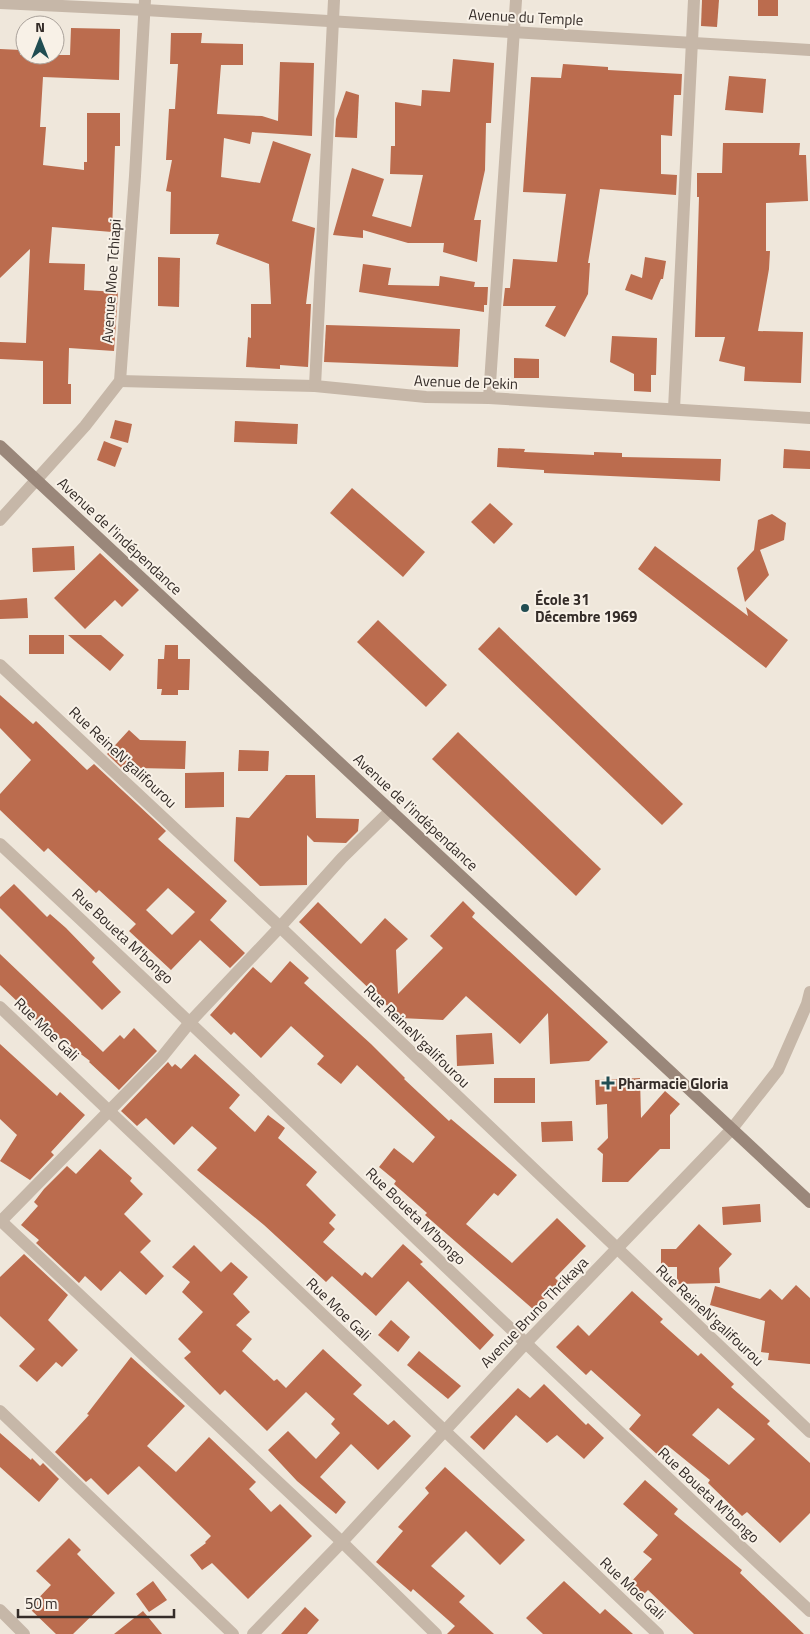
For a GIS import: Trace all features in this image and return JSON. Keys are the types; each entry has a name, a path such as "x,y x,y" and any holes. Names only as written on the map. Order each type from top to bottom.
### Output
{"street":[{"path":"315,386 334,0"},
{"path":"489,398 516,0"},
{"path":"674,409 690,43 694,0"},
{"name":"Avenue du Temple","path":"0,3 145,5 332,22 810,50"},
{"name":"Avenue Moe Tchiapi","path":"120,381 145,5"},
{"path":"0,520 37,482 85,426 120,381"},
{"name":"Avenue de Pekin","path":"120,381 315,386 426,397 489,398 810,418"},
{"name":"Avenue de l'indépendance","path":"0,446 810,1202"},
{"name":"Rue ReineN'galifourou","path":"0,665 280,927 810,1432"},
{"path":"391,810 342,858 191,1021 162,1056 0,1221 342,1542 436,1634"},
{"name":"Rue Boueta M'bongo","path":"0,844 191,1021 525,1344 810,1611"},
{"name":"Avenue Bruno Thcikaya","path":"253,1634 342,1542 525,1344 731,1130 778,1070 807,1004 810,992"},
{"name":"Rue Moe Gali","path":"0,1006 444,1432 658,1634"},
{"path":"0,1411 233,1634"},
{"path":"0,1610 24,1634"}],"building":[{"path":"702,0 719,0 717,27 701,26"},
{"path":"758,0 778,0 778,16 758,16"},
{"path":"71,28 120,29 119,80 43,77 40,127 46,127 43,165 84,170 84,162 87,162 87,113 120,113 120,146 115,146 112,232 52,227 49,263 85,264 84,290 118,292 114,351 69,348 68,384 71,384 71,404 43,404 43,361 0,359 0,342 26,343 30,249 0,278 0,49 15,50 15,65 65,65 65,55 70,55"},
{"path":"171,33 202,33 201,43 243,44 243,65 221,65 217,114 262,116 278,121 280,62 314,63 312,136 252,132 250,144 224,138 221,177 260,183 273,141 311,154 292,221 315,228 306,304 311,304 308,367 280,365 280,369 246,367 248,337 251,338 251,304 271,304 269,264 216,244 219,234 170,234 171,192 166,191 172,160 166,160 169,109 175,109 178,64 170,64"},
{"path":"453,59 494,63 491,123 486,123 485,170 474,220 481,220 477,262 443,252 444,243 408,243 363,230 363,238 333,235 352,168 384,179 372,216 411,227 423,175 390,174 391,146 395,146 395,102 421,106 422,90 450,92"},
{"path":"563,64 608,67 608,70 682,74 681,95 674,95 672,136 661,135 661,174 677,175 676,195 600,189 588,263 590,263 588,294 565,337 545,326 556,306 503,306 505,288 510,288 513,259 557,262 566,194 523,192 531,77 561,78"},
{"path":"729,76 766,79 763,113 725,110"},
{"path":"346,91 359,95 357,138 335,137 336,119"},
{"path":"723,143 800,143 799,155 806,155 808,201 766,203 766,251 770,251 769,269 758,331 803,332 801,383 744,381 745,367 719,361 725,337 695,337 699,197 697,197 697,173 722,173"},
{"path":"158,257 180,258 179,307 158,306"},
{"path":"645,257 666,261 663,279 661,279 652,300 625,290 631,274 642,278"},
{"path":"363,264 391,268 388,285 439,286 440,276 475,282 474,287 488,287 487,305 484,305 484,312 359,292"},
{"path":"326,325 460,329 458,367 324,362"},
{"path":"612,336 657,338 656,375 651,375 651,392 634,391 634,374 610,362"},
{"path":"514,358 539,359 539,378 514,378"},
{"path":"115,420 132,424 128,443 110,438"},
{"path":"235,421 298,424 297,444 234,442"},
{"path":"104,441 122,448 115,467 97,460"},
{"path":"498,448 525,449 524,452 594,455 594,452 622,453 622,457 721,459 720,481 544,473 544,470 497,467"},
{"path":"784,449 810,451 810,469 783,468"},
{"path":"352,488 425,552 403,577 330,513"},
{"path":"490,503 513,524 494,544 471,522"},
{"path":"772,514 786,523 784,540 760,550 769,575 745,602 737,568 754,550 758,520"},
{"path":"74,546 75,570 33,572 32,548"},
{"path":"655,546 748,616 746,607 788,640 766,668 638,569"},
{"path":"100,553 139,590 122,607 115,600 85,629 54,598"},
{"path":"27,598 28,618 0,619 0,600"},
{"path":"378,620 447,685 426,707 357,642"},
{"path":"499,627 683,804 662,825 478,649"},
{"path":"29,635 64,635 64,654 29,654"},
{"path":"68,635 101,635 124,655 110,671"},
{"path":"165,645 178,645 178,659 190,659 189,690 178,690 178,695 161,695 162,689 157,689 158,659 164,659"},
{"path":"0,695 33,724 36,721 87,770 94,764 166,831 158,839 227,901 210,920 245,953 230,968 200,940 171,970 129,931 136,924 99,890 96,893 48,848 44,852 0,810 0,794 31,760 0,728","holes":["168,888 195,912 172,935 146,910"]},
{"path":"129,730 140,740 186,741 185,769 137,768 128,774 107,754"},
{"path":"458,732 601,869 576,896 432,759"},
{"path":"239,750 269,751 268,771 238,771"},
{"path":"224,772 224,807 185,808 185,773"},
{"path":"286,775 315,775 316,818 359,819 358,831 346,843 314,842 307,835 307,885 260,886 234,861 236,817 249,818"},
{"path":"14,884 47,917 50,914 66,928 95,958 92,962 121,992 102,1010 0,908 0,897"},
{"path":"463,901 475,913 472,917 608,1042 589,1061 550,1064 548,1013 520,1044 466,996 443,1020 400,1018 299,922 318,902 361,944 385,918 408,939 396,950 398,994 443,948 430,936"},
{"path":"0,954 103,1052 120,1035 124,1039 134,1028 157,1051 119,1090 90,1061 41,1024 0,985"},
{"path":"290,961 309,978 304,983 371,1044 404,1079 449,1121 451,1119 517,1175 498,1196 494,1193 466,1224 512,1263 557,1218 586,1246 555,1278 559,1282 534,1310 425,1215 427,1213 394,1184 396,1181 379,1167 394,1148 413,1163 435,1137 357,1065 341,1084 317,1064 324,1056 291,1026 261,1058 234,1032 231,1035 210,1015 253,967 271,983"},
{"path":"492,1033 494,1064 457,1066 456,1035"},
{"path":"0,1044 57,1096 60,1092 85,1115 51,1152 54,1155 30,1180 0,1161 17,1135 0,1119"},
{"path":"195,1054 240,1095 229,1108 255,1132 268,1115 285,1128 278,1138 317,1172 306,1185 336,1215 329,1223 335,1229 323,1242 362,1276 365,1272 372,1278 403,1244 423,1262 420,1264 494,1335 480,1350 408,1281 376,1316 332,1276 326,1282 264,1225 197,1170 217,1148 192,1126 174,1145 146,1118 137,1126 121,1111 168,1062 172,1067 175,1064 181,1069"},
{"path":"494,1078 535,1078 535,1103 494,1103"},
{"path":"640,1078 641,1118 665,1091 680,1104 670,1115 670,1149 660,1149 628,1182 602,1182 603,1154 597,1149 608,1138 607,1104 596,1105 595,1080"},
{"path":"572,1121 573,1141 542,1142 541,1122"},
{"path":"100,1149 132,1178 130,1181 143,1194 124,1214 151,1241 140,1252 164,1276 146,1295 120,1271 101,1291 85,1276 79,1283 36,1243 39,1240 21,1225 38,1206 34,1202 44,1189 67,1166 76,1174"},
{"path":"760,1204 761,1222 723,1225 722,1207"},
{"path":"699,1224 732,1254 719,1268 720,1283 677,1284 677,1267 661,1267 661,1249 676,1249"},
{"path":"194,1245 221,1272 231,1262 248,1277 233,1294 250,1312 236,1325 252,1339 242,1351 274,1381 277,1379 286,1388 323,1349 362,1385 353,1394 388,1425 394,1420 411,1436 378,1470 351,1444 320,1477 346,1502 336,1514 297,1481 268,1450 288,1431 316,1459 340,1433 331,1424 335,1419 306,1392 267,1431 225,1390 220,1395 184,1358 191,1352 178,1339 203,1312 182,1292 190,1282 172,1267"},
{"path":"24,1254 68,1295 48,1320 78,1350 62,1367 56,1362 37,1382 19,1366 35,1349 0,1316 0,1277"},
{"path":"796,1285 810,1298 810,1364 768,1360 769,1353 761,1352 765,1321 710,1305 715,1286 760,1299 770,1289 782,1300"},
{"path":"632,1291 663,1319 660,1322 698,1356 701,1353 734,1384 731,1387 770,1421 767,1424 810,1463 810,1513 780,1543 747,1512 742,1516 708,1483 710,1480 667,1445 658,1455 629,1429 641,1415 591,1370 586,1375 556,1347 578,1325 589,1336","holes":["718,1408 755,1439 729,1465 692,1435"]},
{"path":"391,1320 410,1337 398,1352 378,1335"},
{"path":"419,1351 461,1386 448,1399 407,1365"},
{"path":"131,1357 185,1406 147,1446 176,1472 209,1437 256,1482 249,1489 271,1512 280,1504 312,1536 248,1599 212,1563 202,1570 190,1555 206,1543 211,1536 139,1466 108,1495 91,1478 86,1482 55,1452 89,1415 87,1414"},
{"path":"544,1384 586,1425 588,1423 604,1438 584,1459 557,1435 547,1443 516,1415 484,1450 470,1437 518,1388 530,1398"},
{"path":"0,1433 31,1460 32,1458 40,1466 43,1463 59,1479 39,1502 0,1467"},
{"path":"445,1467 525,1540 500,1565 466,1531 431,1566 465,1596 459,1602 494,1634 447,1634 455,1626 413,1589 411,1592 376,1562 403,1531 398,1527 429,1493 425,1488"},
{"path":"645,1480 678,1509 674,1514 742,1570 740,1573 804,1634 694,1634 648,1590 643,1595 630,1583 652,1559 643,1552 658,1535 623,1504"},
{"path":"69,1538 81,1550 77,1554 115,1593 73,1634 56,1634 29,1608 51,1585 36,1571"},
{"path":"153,1581 167,1600 149,1612 136,1594"},
{"path":"564,1581 600,1614 605,1609 633,1634 543,1634 526,1618"},
{"path":"305,1607 319,1620 307,1634 281,1634"},
{"path":"143,1611 162,1634 114,1634"}],"place":[{"name":"École 31 Décembre 1969","path":"525,608"},
{"name":"Pharmacie Gloria","path":"608,1083"}]}
